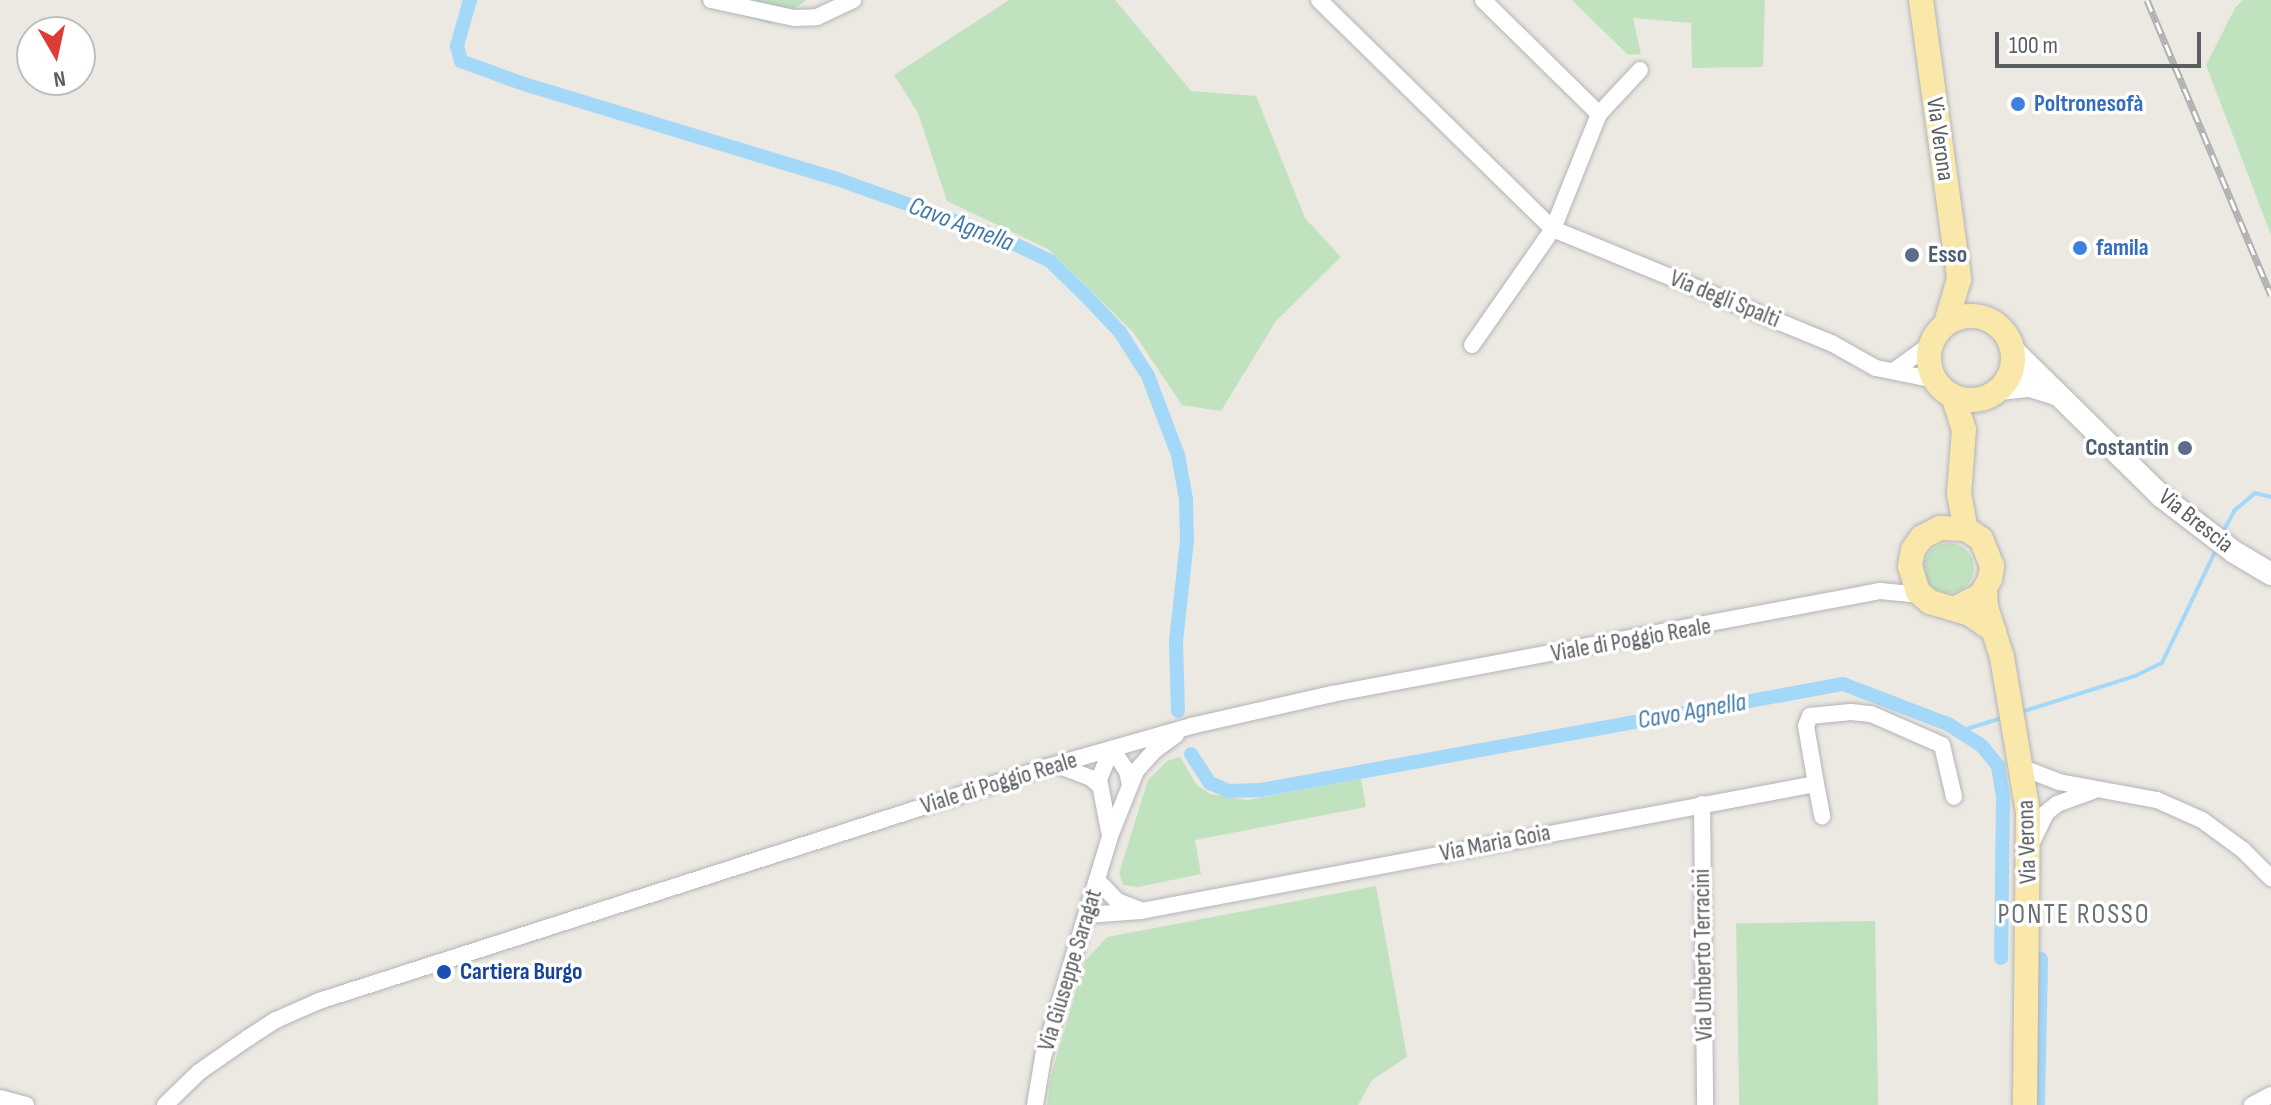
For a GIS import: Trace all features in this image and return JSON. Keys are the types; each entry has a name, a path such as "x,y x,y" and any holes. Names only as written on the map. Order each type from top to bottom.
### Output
{"main road":[{"name":"Via Verona","path":"1921,0 1959,279 1946,323"},
{"name":"Via Verona","path":"1959,279 1988,318"},
{"path":"1964,429 2012,371 2014,351 2008,336 1988,318 1973,315 1946,323 1931,344 1929,357 1935,380 1953,396 1964,429 1959,494 1966,529"},
{"name":"Via Brescia","path":"2014,351 2049,382 2057,395 2161,496 2234,552 2271,574"},
{"path":"1953,396 1990,394 2030,386 2057,395"},
{"path":"1940,528 1959,494"},
{"path":"1956,608 1974,601 1985,589 1992,566 1989,552 1981,539 1966,529 1940,528 1922,537 1911,562 1911,578 1930,602 1956,608 1994,631"},
{"name":"Via Verona","path":"1985,589 1986,607 2013,715 2023,774 2029,851 2025,1105"}],"street":[{"path":"711,0 794,18 817,17 853,0"},
{"name":"Via degli Spalti","path":"1319,0 1553,229 1833,344 1876,368 1935,380"},
{"path":"1483,0 1599,114"},
{"path":"1472,345 1553,229 1599,114 1640,70"},
{"path":"1895,370 1931,344"},
{"path":"1880,591 1911,562"},
{"name":"Viale di Poggio Reale","path":"165,1105 199,1072 255,1033 319,1001 1055,765 1191,726 1332,694 1880,591 1922,595"},
{"path":"1822,816 1806,726 1810,716 1851,712 1871,714 1942,745 1954,797"},
{"name":"Via Giuseppe Saragat","path":"1035,1105 1043,1057 1110,836 1130,785 1155,750 1191,726"},
{"path":"1112,749 1127,771 1130,785"},
{"name":"Via Giuseppe Saragat","path":"1110,836 1100,786 1104,761 1112,749"},
{"path":"1055,765 1091,778 1100,786"},
{"path":"2023,774 2091,792 2157,800 2202,820 2243,850 2271,878"},
{"name":"Via Maria Goia","path":"1086,915 1141,911 1816,784"},
{"path":"2029,851 2046,813 2065,799 2091,792"},
{"name":"Via Umberto Terracini","path":"1702,804 1705,1105"},
{"path":"1097,880 1117,901 1141,911"},
{"path":"2252,1105 2271,1095"},
{"path":"0,1098 26,1105"}],"green space":[{"path":"699,0 807,0 770,24"},
{"path":"1009,0 1115,0 1191,91 1256,96 1305,218 1341,257 1276,321 1221,411 1182,405 1133,332 1048,249 947,201 918,113 894,75"},
{"path":"1572,0 1765,0 1763,67 1692,68 1691,23 1633,18 1641,54 1628,55"},
{"path":"2243,0 2271,0 2271,235 2206,65 2235,8"},
{"path":"1949,543 1967,550 1974,568 1967,586 1949,593 1931,586 1924,568 1931,550"},
{"path":"1180,757 1196,784 1210,794 1247,800 1361,779 1366,807 1195,840 1201,874 1138,887 1123,885 1119,873 1148,780 1167,761"},
{"path":"1376,886 1407,1057 1372,1080 1358,1105 1047,1105 1051,1076 1085,961 1107,937"},
{"path":"1875,921 1878,1105 1739,1105 1736,923"}],"waterway":[{"name":"Cavo Agnella","path":"470,0 457,46 461,61 524,84 837,179 1000,237 1050,261 1085,295 1120,332 1148,376 1178,455 1186,499 1187,540 1176,641 1178,711"},
{"path":"2222,534 2235,510 2255,493 2271,497"},
{"path":"2021,712 2135,676 2162,663 2216,550"},
{"name":"Cavo Agnella","path":"1191,754 1210,783 1229,791 1261,790 1843,684 1948,724 1982,746 1998,766 2003,797 2001,958"},
{"path":"1960,731 2005,717"},
{"name":"Cavo Agnella","path":"2038,1105 2041,959"}],"railway":[{"path":"2147,0 2271,295"}],"place":[{"name":"Poltronesofà","path":"2018,104"},
{"name":"famila","path":"2080,248"},
{"name":"Esso","path":"1912,255"},
{"name":"Costantin","path":"2185,448"},
{"name":"Cartiera Burgo","path":"444,972"}],"district":[{"name":"PONTE ROSSO","path":"2074,915"}]}
